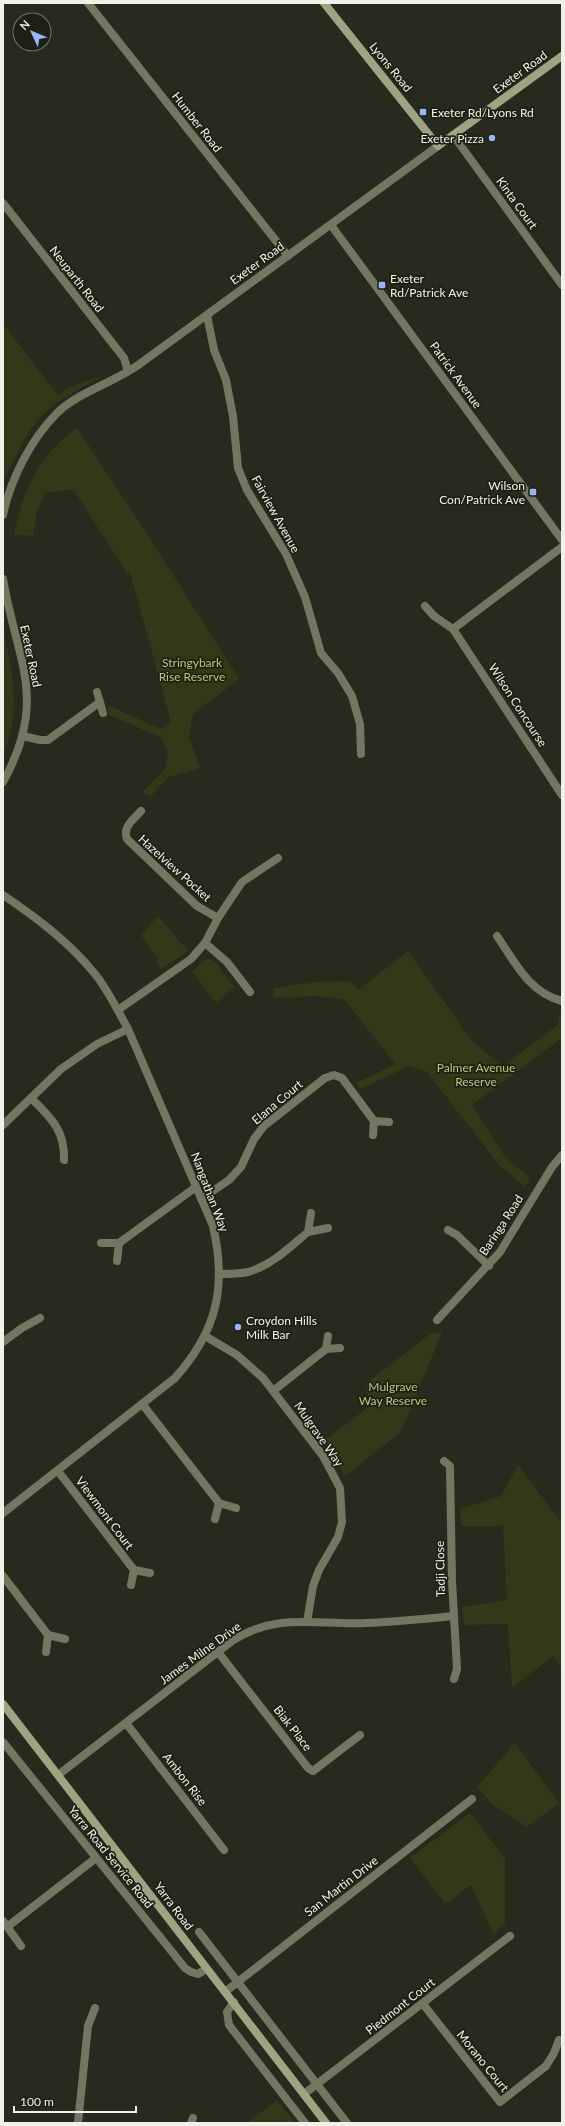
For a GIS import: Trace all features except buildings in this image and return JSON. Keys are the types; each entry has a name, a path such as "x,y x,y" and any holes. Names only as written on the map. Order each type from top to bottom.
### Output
{"main road":[{"name":"Lyons Road","path":"324,3 438,146"},
{"name":"Exeter Road","path":"438,146 562,56"},
{"name":"Yarra Road","path":"3,1704 326,2123"}],"street":[{"name":"Humber Road","path":"88,3 288,256"},
{"name":"Kinta Court","path":"453,136 562,285"},
{"name":"Exeter Road","path":"3,515 11,488 32,446 48,423 71,402 128,371 438,146"},
{"name":"Neuparth Road","path":"3,203 124,358 128,371"},
{"name":"Patrick Avenue","path":"331,224 562,540"},
{"name":"Fairview Avenue","path":"207,315 214,350 228,388 234,423 238,468 247,490 286,554 305,598 321,653 338,673 352,696 360,724 361,754"},
{"path":"453,629 562,547"},
{"name":"Exeter Road","path":"3,579 27,679 28,707 24,736 18,753 3,782"},
{"name":"Wilson Concourse","path":"425,606 434,616 453,629 562,795"},
{"path":"97,692 103,713"},
{"path":"24,736 40,740 48,740 100,702"},
{"name":"Hazelview Pocket","path":"142,811 126,827 125,835 127,840 196,906 218,918"},
{"path":"118,1010 192,959 205,943 218,918 242,882 278,858"},
{"name":"Nangathan Way","path":"3,895 41,920 68,944 96,975 118,1010 128,1029 213,1226 219,1251 220,1274 216,1308 205,1336 193,1358 175,1378 143,1405 3,1513"},
{"path":"497,936 536,990 550,998 562,1001"},
{"path":"205,943 227,962 250,992"},
{"path":"3,1125 61,1069 77,1057 128,1029"},
{"name":"Elana Court","path":"201,1199 229,1180 241,1167 254,1138 264,1126 325,1078 334,1075 342,1078 374,1121"},
{"path":"32,1098 50,1117 61,1134 64,1145 64,1160"},
{"path":"373,1135 374,1121 389,1122"},
{"name":"Baringa Road","path":"437,1320 489,1266 512,1234 552,1167 562,1155"},
{"path":"101,1243 119,1243 196,1187"},
{"path":"308,1232 311,1214"},
{"path":"220,1274 248,1272 258,1268 278,1256 308,1232 328,1228"},
{"path":"448,1230 457,1235 489,1266"},
{"path":"117,1261 119,1243"},
{"path":"3,1342 22,1328 40,1318"},
{"name":"Mulgrave Way","path":"205,1336 237,1354 263,1378 323,1456 340,1488 342,1522 338,1537 319,1570 313,1586 307,1622"},
{"path":"326,1349 328,1336"},
{"path":"273,1390 326,1349 340,1348"},
{"path":"143,1405 218,1502 236,1508"},
{"name":"Tadji Close","path":"444,1460 450,1466 453,1616 457,1669 454,1679"},
{"name":"Viewmont Court","path":"58,1470 134,1570"},
{"path":"215,1519 218,1502"},
{"path":"131,1585 134,1570 150,1573"},
{"path":"3,1576 48,1634 65,1639"},
{"name":"James Milne Drive","path":"58,1775 245,1633 263,1626 307,1622 364,1624 453,1616"},
{"path":"46,1652 48,1634"},
{"name":"Biak Place","path":"218,1652 308,1768 313,1771 360,1735"},
{"name":"Ambon Rise","path":"126,1723 224,1850"},
{"name":"Yarra Road Service Road","path":"3,1742 185,1968 198,1974 206,1969"},
{"name":"San Martin Drive","path":"225,1992 472,1799"},
{"path":"22,1946 5,1924 96,1858"},
{"path":"199,1932 347,2123"},
{"name":"Piedmont Court","path":"304,2094 510,1936"},
{"path":"234,2002 227,2012 229,2025 305,2123"},
{"name":"Morano Court","path":"423,2004 500,2102 546,2066 554,2053 559,2040"},
{"path":"78,2123 88,2026 95,2008"}],"green space":[{"path":"3,324 58,395 69,387 106,375 69,395 41,417 22,443 3,481"},
{"name":"Stringybark Rise Reserve","path":"77,428 151,540 239,679 193,714 189,737 200,768 169,777 151,796 142,793 165,769 168,753 162,738 109,715 107,705 161,729 171,722 130,572 127,573 73,489 44,493 36,516 33,536 14,535 22,503 34,475 52,450"},
{"path":"3,629 12,676 14,708 9,739 3,754 3,669 5,668"},
{"path":"158,916 188,951 161,969 155,961 158,959 141,935"},
{"name":"Palmer Avenue Reserve","path":"408,951 472,1041 503,1066 559,1024 558,1017 562,1016 562,1038 472,1105 505,1157 530,1178 525,1187 499,1165 427,1072 409,1066 361,1089 356,1083 395,1064 345,1000 319,996 274,998 273,988 317,982 350,981 358,990"},
{"path":"210,959 216,963 234,987 216,1003 192,971 205,960"},
{"name":"Mulgrave Way Reserve","path":"442,1332 401,1432 345,1476 324,1441 371,1405 365,1384 431,1333"},
{"path":"518,1465 562,1523 562,1669 553,1656 512,1688 508,1624 464,1625 462,1607 507,1600 503,1526 461,1526 460,1509 501,1496"},
{"path":"515,1743 559,1803 527,1827 493,1805 477,1787"},
{"path":"470,1813 505,1859 505,1924 499,1928 494,1936 471,1885 446,1904 410,1858"},
{"path":"277,2100 295,2123 247,2123"}],"place":[{"name":"Exeter Rd/Lyons Rd","path":"423,112"},
{"name":"Exeter Pizza","path":"492,138"},
{"name":"Exeter Rd/Patrick Ave","path":"382,285"},
{"name":"Wilson Con/Patrick Ave","path":"533,492"},
{"name":"Croydon Hills Milk Bar","path":"238,1327"}]}
